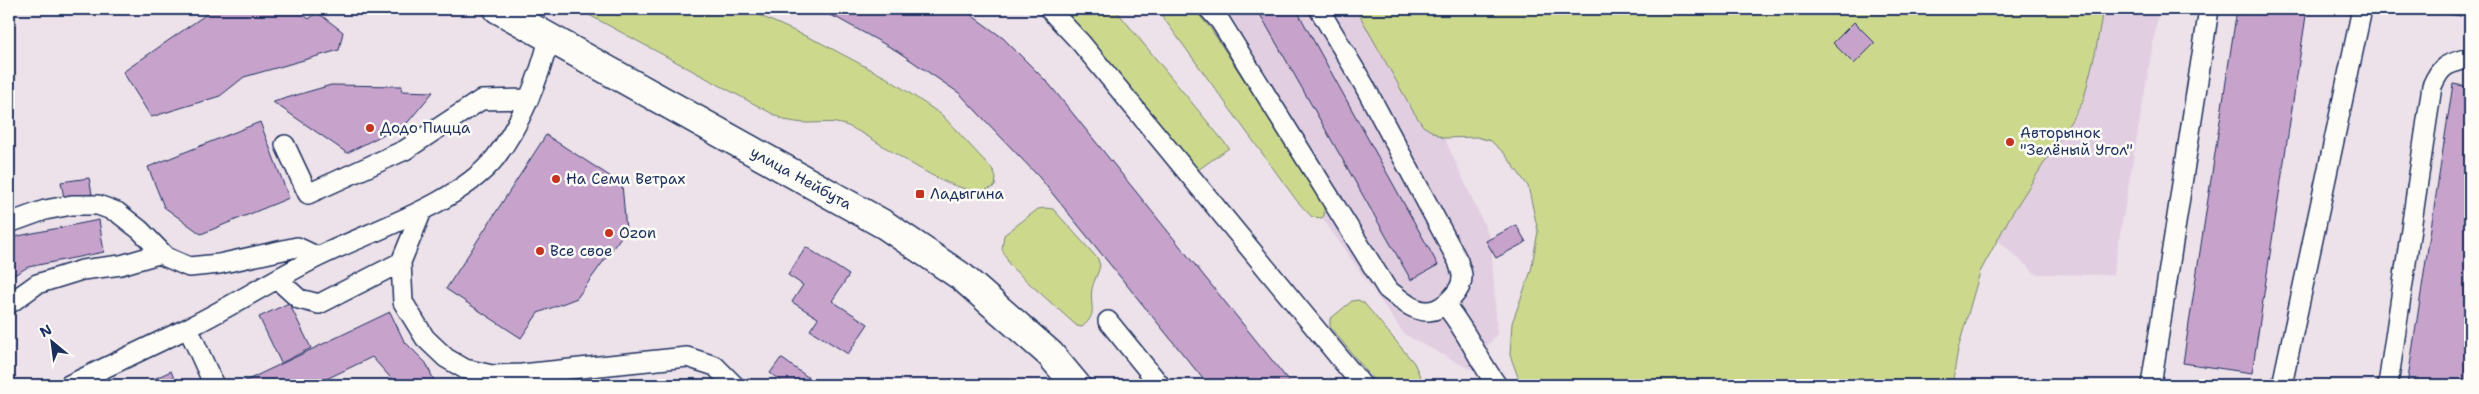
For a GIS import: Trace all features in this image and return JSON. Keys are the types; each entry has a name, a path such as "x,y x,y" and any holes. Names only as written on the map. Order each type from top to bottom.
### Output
{"main road":[{"name":"улица Нейбута","path":"498,9 885,225 962,277 1050,354 1076,385"}],"lane":[{"path":"1049,9 1081,43 1362,385"},
{"path":"1209,9 1220,21 1387,289 1411,307 1428,311 1445,306 1456,293 1462,278 1458,261 1364,85 1319,9"},
{"path":"2151,385 2209,9"},
{"path":"2282,385 2362,9"},
{"path":"69,385 188,328 318,257 422,211 475,178 495,158 510,136 542,68 549,38"},
{"path":"2388,385 2432,86 2439,70 2450,64 2470,58"},
{"path":"285,145 308,194 405,150 482,100 527,99"},
{"path":"9,223 72,205 98,205 116,212 132,224 162,253 177,263 189,267 226,263 297,247 318,257"},
{"path":"422,211 400,262 403,302 425,338 446,358 465,369 492,375 522,374 687,357 716,366 734,385"},
{"path":"9,304 37,284 82,270 121,265 162,253"},
{"path":"277,279 299,299 319,304 400,262"},
{"path":"1445,306 1457,319 1480,362 1497,385"},
{"path":"1108,321 1160,385"},
{"path":"188,328 214,385"}],"shaded area":[{"path":"1173,9 1375,9 1424,93 1491,240 1497,334 1470,369 1404,334 1186,24"},
{"name":"Авторынок \"Зелёный Угол\"","path":"1733,9 2159,9 2113,275 2036,274"}],"green space":[{"path":"578,9 745,9 821,43 887,78 942,115 993,170 996,178 995,186 980,190 962,188 942,180 845,125 801,123 784,120"},
{"path":"1065,9 1115,9 1229,148 1195,172"},
{"path":"1157,9 1194,9 1211,29 1319,195 1324,204 1324,216 1322,218 1312,217 1297,201"},
{"path":"1356,9 2103,9 2096,49 2083,102 2011,215 1980,272 1958,349 1952,385 1521,385 1510,355 1512,323 1531,271 1538,231 1528,186 1505,154 1491,141 1477,137 1443,138 1423,126"},
{"path":"1038,209 1053,209 1098,259 1100,266 1091,295 1092,314 1082,327 1077,326 1010,266 1002,249 1004,235"},
{"path":"1358,300 1364,303 1414,363 1424,385 1378,385 1330,327 1330,319 1352,301"}],"building":[{"path":"214,9 295,9 309,19 317,12 343,32 339,50 244,77 220,96 151,117 123,72"},
{"path":"814,9 963,9 1003,38 1049,84 1292,385 1208,385 1039,177 959,93 897,51 837,18"},
{"path":"1257,9 1296,9 1438,265 1411,280"},
{"path":"2237,9 2307,9 2252,373 2183,363"},
{"path":"2428,9 2462,9 2461,16 2427,11"},
{"path":"1854,22 1875,43 1854,64 1833,43"},
{"path":"2453,84 2470,87 2470,385 2407,385"},
{"path":"331,85 402,86 401,91 433,92 408,122 347,153 273,102"},
{"path":"260,122 289,198 201,234 164,207 148,167"},
{"name":"Все свое","path":"546,135 622,184 626,230 577,298 538,313 521,338 446,289"},
{"path":"89,178 92,194 64,198 61,182"},
{"path":"99,220 104,252 28,267 9,278 9,241 18,236"},
{"path":"1516,225 1526,242 1496,258 1486,241"},
{"path":"806,247 849,275 832,301 868,324 848,354 810,330 818,318 792,302 803,285 788,275"},
{"path":"289,303 311,348 281,363 259,317"},
{"path":"390,312 404,341 426,363 436,385 397,385 372,357 314,385 237,385"},
{"path":"781,358 809,378 804,385 786,385 770,373"},
{"path":"171,371 177,385 141,385"}],"place":[{"name":"Додо Пицца","path":"370,128"},
{"name":"Авторынок \"Зелёный Угол\"","path":"2010,142"},
{"name":"На Семи Ветрах","path":"556,179"},
{"name":"Ладыгина","path":"920,194"},
{"name":"Ozon","path":"609,233"},
{"name":"Все свое","path":"540,251"}]}
